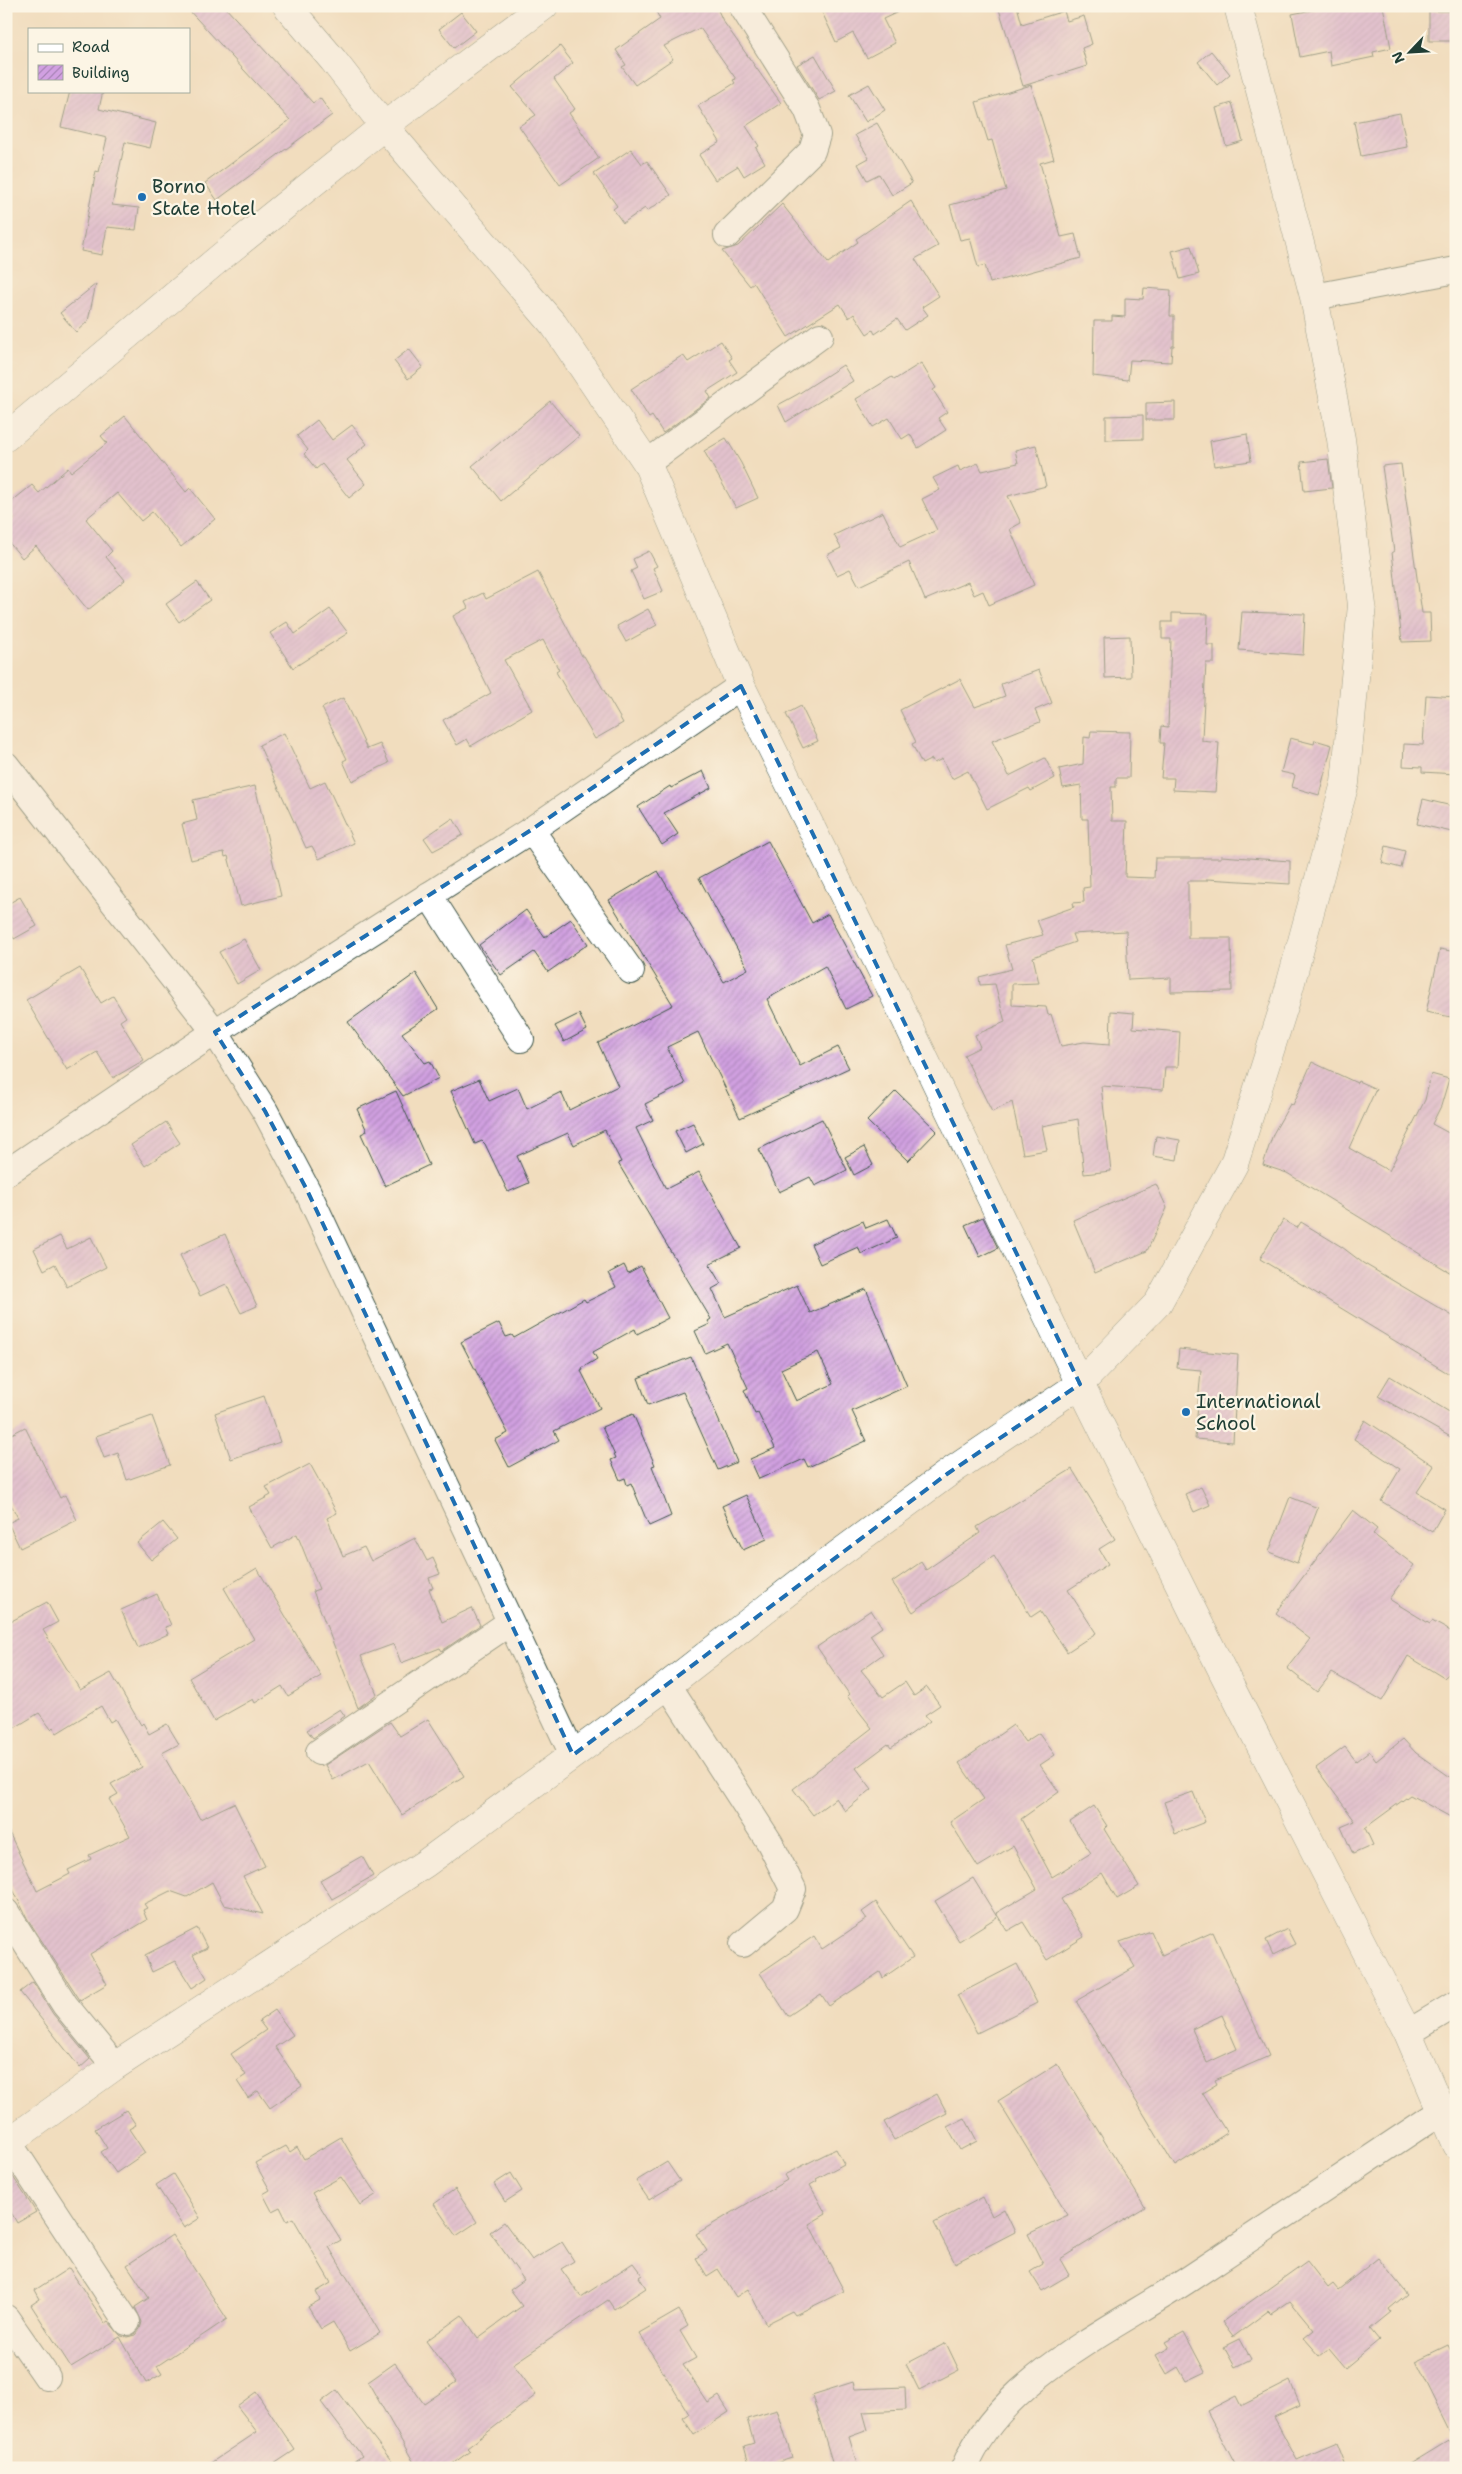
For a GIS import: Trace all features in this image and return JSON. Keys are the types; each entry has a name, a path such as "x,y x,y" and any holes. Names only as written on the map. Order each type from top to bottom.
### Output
{"street":[{"path":"287,6 333,60 384,126 554,325 647,463 742,686 895,997 1080,1384 1224,1674 1408,2033 1440,2112 1456,2145"},
{"path":"6,437 222,256 384,126 544,6"},
{"path":"726,235 812,151 817,135 807,110 742,6"},
{"path":"127,2322 7,2144 115,2066 426,1863 668,1685 799,1583 947,1474 1080,1384 1158,1303 1234,1164 1286,1000 1345,783 1362,606 1341,438 1314,297 1238,6"},
{"path":"1314,297 1456,270"},
{"path":"647,463 820,336"},
{"path":"6,1173 215,1032 531,830 742,686"},
{"path":"6,765 215,1032 265,1110 307,1190 509,1623 573,1755"},
{"path":"531,830 631,971"},
{"path":"429,895 522,1040"},
{"path":"319,1752 509,1623"},
{"path":"668,1685 770,1843 793,1889 784,1909 769,1925 743,1944"},
{"path":"6,1912 65,2005 115,2066"},
{"path":"1408,2033 1456,2004"},
{"path":"964,2468 970,2452 995,2417 1056,2361 1147,2307 1440,2112"},
{"path":"6,2318 47,2377"}],"highlighted area":[{"path":"741,686 1080,1384 947,1474 573,1755 307,1190 265,1111 215,1032 531,830"}],"building":[{"path":"185,6 224,6 313,103 320,98 332,115 217,200 205,183 290,120"},
{"path":"653,6 716,6 723,21 781,103 746,126 759,146 756,148 765,163 744,176 738,166 715,180 699,155 720,142 698,106 735,83 733,80 736,79 700,28 664,46 673,59 635,85 622,67 626,65 616,50 660,19"},
{"path":"819,6 911,6 883,19 895,43 867,58 853,33 836,42"},
{"path":"998,6 1017,6 1022,24 1064,11 1067,21 1084,16 1092,44 1082,48 1087,66 1023,86"},
{"path":"1333,6 1383,6 1391,48 1373,52 1374,57 1331,66 1329,51 1300,57 1292,14"},
{"path":"1429,11 1456,11 1456,41 1429,41"},
{"path":"461,12 476,31 454,48 439,29"},
{"path":"560,46 573,63 554,79 575,109 569,113 599,158 560,185 519,126 536,115 512,87"},
{"path":"1211,51 1230,74 1217,85 1198,62"},
{"path":"815,55 836,91 819,100 797,65"},
{"path":"869,84 885,110 866,122 849,95"},
{"path":"1031,85 1054,159 1040,163 1061,237 1075,234 1081,258 990,283 985,265 978,267 970,238 960,240 950,205 1006,190 992,140 988,141 976,102"},
{"path":"70,92 103,92 99,109 156,123 150,148 125,142 112,205 139,208 136,230 107,227 102,255 81,251 96,171 99,172 107,138 61,127"},
{"path":"1232,103 1243,141 1226,146 1216,108"},
{"path":"1400,113 1407,147 1361,156 1354,122"},
{"path":"877,123 912,183 892,195 879,174 867,180 858,164 869,158 855,135"},
{"path":"631,149 642,164 647,161 671,195 647,211 645,208 623,223 613,209 617,206 594,174"},
{"path":"911,201 938,246 915,259 939,296 922,307 928,315 905,330 897,319 875,334 873,330 867,334 854,314 849,318 840,304 788,337 754,283 750,286 722,251 738,246 782,204 828,263 858,242 856,239"},
{"path":"1191,246 1199,274 1180,279 1172,251"},
{"path":"96,284 88,321 76,332 60,313"},
{"path":"1144,288 1171,290 1170,316 1174,316 1174,346 1172,346 1171,362 1130,360 1128,380 1093,376 1094,321 1112,321 1112,316 1125,317 1125,298 1143,299"},
{"path":"721,341 732,358 729,360 737,372 707,391 711,398 663,433 652,416 649,418 631,389 683,355 688,362"},
{"path":"409,349 423,367 408,379 394,361"},
{"path":"921,363 936,388 933,390 947,412 938,418 946,430 918,448 910,434 902,439 889,418 873,427 856,399 892,377 894,380"},
{"path":"843,365 853,381 786,422 778,405"},
{"path":"550,401 579,436 501,501 472,466"},
{"path":"1175,402 1175,420 1146,420 1146,403"},
{"path":"1143,415 1143,439 1106,440 1106,416"},
{"path":"125,416 186,492 190,488 215,519 181,547 152,512 141,521 117,493 86,519 112,551 106,557 125,580 88,610 36,546 22,558 6,539 6,525 14,519 6,510 6,506 32,485 39,493 68,468 71,472 107,443 101,436"},
{"path":"317,420 332,440 352,425 367,444 347,460 366,484 349,498 322,464 316,469 304,454 308,450 297,436"},
{"path":"1247,434 1251,461 1214,466 1210,441"},
{"path":"726,438 758,498 736,508 704,451"},
{"path":"1036,445 1046,486 1008,496 1021,523 1010,529 1034,585 989,605 983,591 974,595 968,582 925,600 909,562 859,586 850,569 837,575 827,555 841,548 834,535 883,512 900,547 937,530 922,499 940,490 933,478 958,466 960,471 978,463 982,471 1018,463 1015,450"},
{"path":"1328,459 1332,488 1304,491 1301,462"},
{"path":"1401,464 1422,613 1430,613 1431,641 1402,642 1392,552 1394,552 1382,466"},
{"path":"649,551 657,566 653,568 663,591 644,599 631,571 637,568 633,559"},
{"path":"538,572 582,656 584,656 623,723 595,739 556,672 559,670 543,640 504,660 532,710 471,746 467,739 457,745 443,720 491,693 453,616 468,608 465,602 483,593 486,599"},
{"path":"197,582 210,600 179,622 166,604"},
{"path":"330,609 348,633 293,668 270,633 287,622 295,634"},
{"path":"648,609 657,625 626,642 617,626"},
{"path":"1242,612 1305,614 1303,655 1239,650"},
{"path":"1172,613 1208,614 1207,645 1214,645 1214,663 1206,663 1202,741 1219,743 1215,792 1173,790 1174,778 1161,778 1164,743 1160,743 1161,726 1168,727 1171,639 1162,639 1162,622 1172,622"},
{"path":"1130,636 1131,677 1105,678 1104,637"},
{"path":"1039,670 1052,703 1035,710 1040,722 992,741 1009,776 1045,758 1055,778 1031,791 1029,788 987,809 968,771 952,779 942,759 934,763 932,759 922,764 912,744 916,742 900,710 960,679 975,707 1005,696 1001,684"},
{"path":"1426,695 1456,697 1456,774 1422,772 1422,767 1403,766 1404,744 1423,745"},
{"path":"343,698 367,749 380,744 389,763 352,781 343,761 347,759 322,708"},
{"path":"801,706 818,741 803,748 786,714"},
{"path":"1091,731 1130,732 1129,778 1116,778 1116,787 1111,787 1112,821 1127,821 1125,877 1154,878 1155,858 1221,858 1221,856 1290,861 1290,884 1207,879 1207,881 1188,881 1188,938 1231,938 1232,991 1171,992 1171,978 1128,980 1126,931 1072,934 1075,942 1033,957 1039,983 1012,984 1012,1005 1046,1007 1048,1015 1051,1014 1061,1046 1084,1042 1110,1044 1111,1011 1134,1013 1133,1028 1180,1032 1178,1067 1165,1067 1163,1090 1101,1086 1111,1171 1084,1174 1078,1119 1042,1126 1047,1150 1023,1154 1012,1102 992,1112 964,1055 980,1047 975,1035 1005,1022 995,984 980,985 979,977 1012,969 1005,945 1043,935 1037,920 1074,907 1073,903 1084,902 1083,888 1090,887 1088,819 1082,819 1081,785 1063,788 1059,769 1083,764 1084,737 1090,738"},
{"path":"284,733 310,788 325,781 354,843 319,859 312,846 306,848 259,745"},
{"path":"1290,738 1314,744 1315,740 1332,745 1319,795 1292,787 1295,775 1281,772"},
{"path":"703,771 711,788 664,813 678,834 662,845 638,807 670,786 671,788"},
{"path":"255,786 281,896 241,906 228,856 225,857 224,852 191,860 182,824 197,820 193,800"},
{"path":"1423,799 1456,807 1456,833 1417,824"},
{"path":"453,818 463,835 433,851 424,838"},
{"path":"768,841 812,923 828,914 872,996 846,1009 825,966 767,999 800,1066 838,1047 849,1068 740,1118 698,1032 667,1047 685,1084 645,1104 653,1120 636,1128 666,1189 699,1172 741,1248 709,1264 721,1284 712,1289 725,1317 797,1285 810,1313 866,1289 907,1386 852,1411 866,1441 808,1467 804,1459 759,1479 750,1459 775,1448 758,1413 755,1414 744,1390 748,1388 727,1343 705,1353 695,1331 710,1324 708,1321 711,1319 618,1163 621,1162 605,1130 574,1145 568,1133 517,1156 529,1183 508,1192 485,1144 482,1141 475,1144 451,1091 479,1079 489,1101 518,1088 527,1109 561,1092 569,1110 618,1086 598,1043 673,1005 609,900 658,871 724,982 748,969 699,878","holes":["818,1352 833,1384 796,1401 781,1369"]},
{"path":"1386,846 1405,851 1401,868 1382,863"},
{"path":"20,897 37,926 14,939 6,924 6,905"},
{"path":"526,910 545,937 571,919 588,944 548,972 534,952 501,975 479,945"},
{"path":"244,939 261,970 237,984 219,952"},
{"path":"1440,949 1456,952 1456,1018 1426,1012"},
{"path":"80,968 101,1003 113,996 126,1017 120,1021 144,1060 113,1078 97,1052 67,1070 26,1000"},
{"path":"416,973 438,1009 402,1033 425,1063 430,1061 439,1078 403,1096 348,1022"},
{"path":"579,1014 587,1030 564,1042 555,1026"},
{"path":"1312,1062 1357,1083 1358,1081 1376,1089 1349,1148 1389,1171 1425,1100 1431,1074 1449,1079 1441,1106 1432,1124 1456,1137 1456,1276 1287,1173 1263,1165 1273,1134 1290,1104 1293,1105"},
{"path":"396,1091 429,1165 385,1186 361,1134 367,1131 357,1109"},
{"path":"896,1091 937,1131 908,1161 867,1121"},
{"path":"822,1119 847,1170 815,1186 810,1177 779,1192 759,1149"},
{"path":"166,1122 180,1143 145,1166 131,1145"},
{"path":"693,1123 703,1144 686,1153 675,1131"},
{"path":"1156,1136 1180,1140 1177,1160 1153,1156"},
{"path":"864,1147 873,1165 854,1175 845,1157"},
{"path":"1156,1184 1167,1208 1147,1251 1095,1273 1073,1220"},
{"path":"983,1217 998,1248 980,1257 965,1225"},
{"path":"888,1219 897,1238 861,1254 858,1247 820,1264 811,1244 863,1221 866,1228"},
{"path":"1283,1220 1297,1228 1301,1222 1342,1247 1363,1263 1456,1318 1456,1378 1260,1259"},
{"path":"225,1234 257,1306 241,1313 226,1284 200,1296 180,1255"},
{"path":"60,1236 67,1249 91,1237 106,1267 67,1287 55,1264 44,1270 34,1249"},
{"path":"624,1265 628,1273 641,1266 668,1318 637,1334 635,1329 593,1352 597,1359 582,1368 583,1370 581,1371 600,1408 554,1431 559,1440 509,1467 495,1440 508,1433 461,1342 499,1323 506,1337 512,1335 514,1338 584,1299 586,1302 616,1287 609,1273"},
{"path":"1179,1349 1238,1355 1233,1442 1195,1439 1201,1370 1177,1368"},
{"path":"691,1357 737,1462 718,1470 683,1392 648,1405 638,1378"},
{"path":"1390,1376 1456,1416 1456,1440 1378,1396"},
{"path":"264,1396 280,1442 231,1459 215,1413"},
{"path":"633,1414 655,1465 652,1466 671,1516 649,1526 631,1483 627,1485 625,1478 620,1480 611,1460 616,1458 602,1427"},
{"path":"152,1416 170,1465 127,1480 118,1453 104,1458 96,1436"},
{"path":"1365,1420 1434,1466 1417,1492 1445,1509 1432,1532 1381,1501 1400,1469 1354,1439"},
{"path":"25,1427 60,1498 65,1495 77,1520 20,1548 8,1523 18,1518 6,1495 6,1437"},
{"path":"310,1464 337,1513 327,1518 343,1556 364,1547 371,1561 415,1538 427,1561 433,1558 440,1574 429,1578 433,1588 429,1589 442,1622 472,1608 480,1625 442,1651 440,1648 401,1663 394,1644 361,1656 377,1694 358,1708 313,1591 319,1589 297,1534 272,1548 249,1507 271,1495 266,1487"},
{"path":"1072,1469 1115,1539 1099,1549 1108,1564 1068,1590 1096,1633 1067,1652 1040,1611 1031,1617 994,1556 913,1612 892,1582 921,1562 926,1570 980,1533 977,1527"},
{"path":"1201,1487 1210,1505 1194,1512 1185,1494"},
{"path":"746,1495 767,1539 743,1550 722,1506"},
{"path":"1290,1497 1318,1508 1297,1563 1269,1552"},
{"path":"1353,1510 1377,1529 1373,1534 1414,1565 1389,1599 1430,1624 1432,1621 1456,1634 1456,1667 1444,1678 1408,1656 1382,1701 1332,1673 1317,1692 1287,1668 1310,1639 1276,1613"},
{"path":"163,1522 177,1539 151,1560 137,1543"},
{"path":"257,1568 321,1676 288,1696 282,1686 255,1703 253,1699 214,1721 189,1678 254,1639 224,1588"},
{"path":"157,1594 171,1625 165,1627 168,1634 138,1648 121,1610"},
{"path":"47,1602 58,1622 43,1630 80,1690 111,1673 141,1725 143,1723 149,1734 167,1724 179,1744 162,1753 200,1819 234,1803 265,1866 243,1876 263,1914 224,1905 212,1882 187,1897 170,1891 144,1904 147,1908 143,1910 147,1920 90,1954 107,1984 80,2000 27,1918 6,1875 6,1826 37,1891 70,1874 68,1870 91,1859 89,1855 130,1836 109,1799 118,1794 111,1784 142,1767 115,1719 110,1722 101,1706 57,1733 53,1727 51,1729 39,1713 6,1733 6,1624"},
{"path":"871,1610 882,1627 870,1635 883,1654 861,1670 883,1697 905,1682 914,1696 927,1687 940,1705 925,1715 930,1721 891,1748 888,1744 856,1768 872,1789 845,1811 836,1798 813,1815 793,1789 872,1728 847,1696 849,1694 817,1647"},
{"path":"340,1709 345,1716 313,1738 307,1730"},
{"path":"428,1719 464,1776 402,1815 369,1761 333,1780 325,1765 390,1722 400,1736"},
{"path":"1013,1725 1025,1742 1039,1733 1055,1755 1040,1765 1059,1792 1021,1819 1052,1877 1091,1853 1070,1822 1094,1806 1107,1826 1104,1829 1139,1886 1117,1899 1102,1873 1061,1899 1084,1937 1047,1960 1023,1922 1007,1931 996,1913 1037,1889 1013,1846 978,1867 950,1822 984,1799 959,1763"},
{"path":"1403,1739 1416,1753 1456,1781 1456,1820 1410,1795 1365,1828 1373,1845 1353,1854 1341,1827 1355,1821 1316,1768 1345,1747 1356,1761 1369,1751 1376,1761"},
{"path":"1193,1792 1205,1822 1175,1834 1164,1802"},
{"path":"362,1856 373,1876 332,1899 320,1880"},
{"path":"973,1878 997,1917 959,1941 935,1901"},
{"path":"876,1902 913,1957 883,1978 880,1972 829,2006 821,1994 788,2016 760,1973 814,1936 822,1949 867,1919 862,1912"},
{"path":"197,1928 207,1948 193,1955 207,1978 192,1988 175,1961 152,1972 145,1955"},
{"path":"1287,1929 1295,1944 1273,1955 1266,1940"},
{"path":"1151,1931 1162,1955 1213,1932 1269,2056 1215,2080 1217,2084 1202,2093 1227,2133 1175,2166 1076,2001 1135,1967 1120,1942","holes":["1222,2015 1237,2049 1207,2063 1192,2029"]},
{"path":"1017,1964 1037,2003 977,2033 957,1995"},
{"path":"33,1982 53,2014 90,2059 80,2068 20,1992"},
{"path":"275,2010 293,2035 275,2047 302,2086 270,2108 258,2091 248,2098 237,2081 246,2075 231,2054 266,2030 259,2021"},
{"path":"1057,2064 1145,2207 1060,2259 1069,2275 1042,2291 1030,2272 1043,2264 1028,2234 1068,2215 998,2101"},
{"path":"937,2094 947,2113 894,2140 884,2122"},
{"path":"126,2110 136,2125 129,2129 145,2153 116,2173 101,2152 107,2148 95,2129"},
{"path":"965,2118 977,2141 960,2150 947,2127"},
{"path":"341,2137 366,2180 377,2194 360,2205 341,2177 312,2193 341,2240 329,2247 380,2333 350,2351 333,2322 321,2329 308,2307 320,2300 316,2292 331,2283 293,2218 287,2221 280,2207 272,2211 263,2194 270,2190 255,2163 286,2146 290,2152 297,2147 304,2159"},
{"path":"836,2149 844,2164 816,2179 817,2181 810,2185 826,2214 809,2224 844,2291 795,2315 792,2311 766,2324 748,2289 736,2297 718,2269 707,2276 696,2258 707,2251 696,2234 787,2180 784,2175"},
{"path":"667,2162 680,2181 649,2200 636,2181"},
{"path":"6,2166 36,2212 17,2223 6,2203"},
{"path":"511,2173 522,2191 505,2202 494,2184"},
{"path":"173,2174 200,2218 184,2228 156,2185"},
{"path":"455,2189 477,2222 456,2236 434,2204"},
{"path":"983,2197 992,2216 1004,2209 1015,2232 955,2263 934,2223"},
{"path":"504,2222 532,2260 562,2242 574,2261 561,2269 581,2297 633,2263 642,2275 639,2277 646,2288 614,2309 608,2300 513,2364 536,2395 467,2448 470,2451 447,2468 417,2468 368,2382 395,2363 424,2404 456,2382 426,2341 462,2315 478,2338 522,2306 510,2290 524,2280 490,2232"},
{"path":"172,2235 227,2319 157,2366 162,2374 146,2383 120,2337 71,2367 31,2305 40,2299 35,2290 69,2268 105,2323 108,2321 121,2336 135,2335 140,2329 142,2322 135,2307 149,2298 127,2265"},
{"path":"1378,2258 1407,2294 1389,2309 1391,2312 1370,2329 1379,2340 1345,2368 1329,2349 1320,2356 1304,2338 1314,2330 1290,2301 1271,2314 1268,2311 1233,2337 1222,2322 1307,2261 1328,2288 1333,2284 1338,2290"},
{"path":"679,2310 688,2326 680,2331 696,2358 683,2365 708,2403 719,2396 729,2412 694,2435 683,2418 689,2414 639,2333"},
{"path":"1184,2332 1205,2372 1186,2381 1178,2367 1167,2374 1156,2355 1169,2348 1165,2342"},
{"path":"1240,2339 1251,2359 1235,2367 1224,2347"},
{"path":"946,2343 959,2370 919,2390 906,2364"},
{"path":"1448,2345 1456,2361 1456,2444 1415,2361"},
{"path":"1290,2381 1300,2405 1274,2417 1297,2460 1337,2443 1347,2468 1237,2468 1207,2411 1236,2396 1241,2406"},
{"path":"853,2382 855,2389 905,2387 906,2410 863,2412 868,2430 849,2437 857,2464 844,2468 834,2468 812,2395"},
{"path":"337,2390 397,2468 344,2468 362,2456 321,2402"},
{"path":"256,2392 295,2450 268,2468 203,2468 257,2432 237,2406"},
{"path":"777,2410 792,2458 776,2463 778,2468 750,2468 744,2446 754,2443 747,2419"},
{"path":"1448,2440 1456,2454 1456,2463 1448,2468 1402,2468"}],"place":[{"name":"Borno State Hotel","path":"142,197"},
{"name":"International School","path":"1186,1412"}]}
